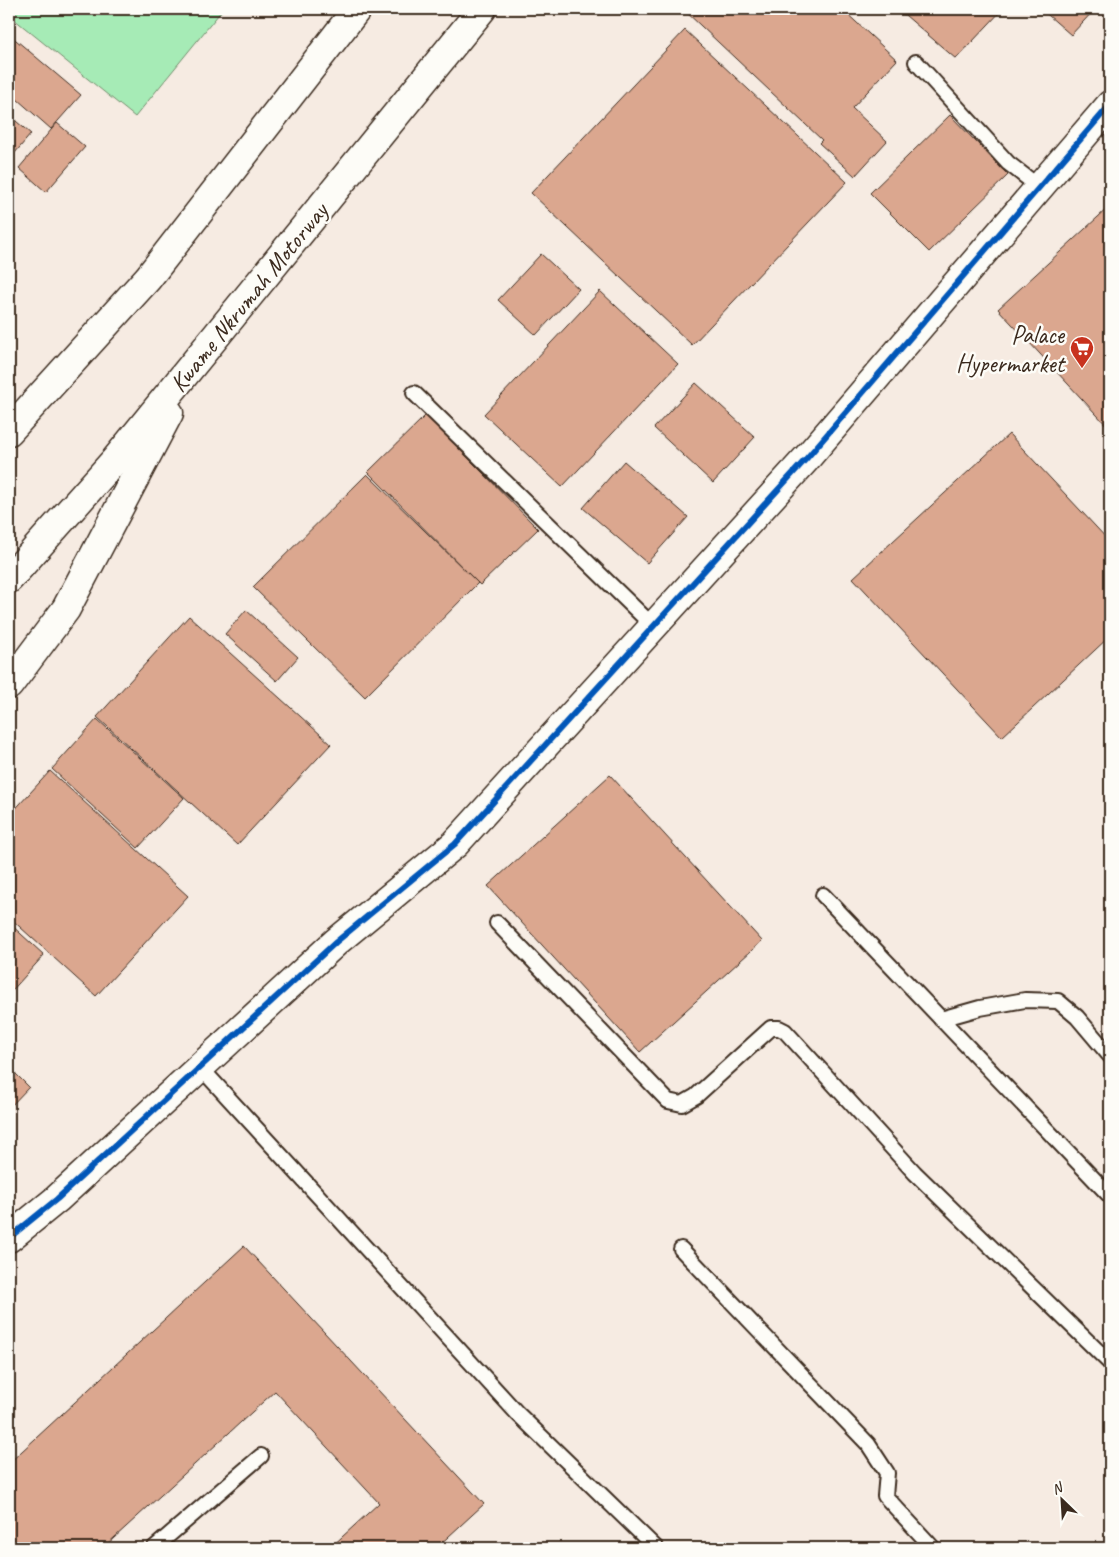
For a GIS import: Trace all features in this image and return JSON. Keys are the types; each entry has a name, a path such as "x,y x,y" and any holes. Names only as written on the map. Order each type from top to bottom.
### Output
{"main road":[{"path":"9,431 148,278 357,9"},
{"name":"Kwame Nkrumah Motorway","path":"9,579 116,459 482,9"},
{"path":"9,1238 57,1199 336,942 455,844 806,459 1039,187 1107,114"},
{"path":"9,685 66,609 195,363"}],"lane":[{"path":"916,62 1008,163 1039,187"},
{"path":"414,392 654,627"},
{"path":"823,895 1110,1196"},
{"path":"497,923 668,1101 682,1104 696,1096 771,1028 779,1028 785,1031 915,1173 1110,1363"},
{"path":"942,1018 980,1008 1025,1000 1058,1001 1076,1017 1110,1056"},
{"path":"200,1067 517,1413 656,1548"},
{"path":"681,1249 868,1444 887,1473 885,1496 933,1548"},
{"path":"154,1548 261,1456"}],"green space":[{"path":"9,9 223,9 135,117 9,15"}],"building":[{"path":"685,9 842,9 897,60 852,108 887,141 855,176 819,143 822,140"},
{"path":"898,9 1003,9 956,59"},
{"path":"1041,9 1095,9 1071,35"},
{"path":"685,30 847,182 692,345 531,193"},
{"path":"10,35 81,95 51,129 9,92"},
{"path":"9,115 31,134 9,160"},
{"path":"950,115 1008,175 929,252 870,193"},
{"path":"57,123 85,147 46,192 19,168"},
{"name":"Palace Hypermarket","path":"1110,206 1110,429 998,309"},
{"path":"541,254 579,289 536,335 498,300"},
{"path":"600,291 678,364 562,487 484,414"},
{"path":"696,383 755,437 713,483 654,428"},
{"path":"426,415 538,529 480,585 368,472"},
{"path":"1009,434 1110,542 1110,636 1002,737 853,578"},
{"path":"624,461 688,517 647,563 583,508"},
{"path":"367,474 478,583 365,697 253,587"},
{"path":"246,610 298,657 277,681 225,634"},
{"path":"189,616 331,744 237,845 97,717"},
{"path":"97,719 184,798 138,848 52,769"},
{"path":"50,771 188,896 96,996 9,917 9,816"},
{"path":"610,775 762,941 640,1052 488,886"},
{"path":"9,923 44,955 9,994"},
{"path":"9,1067 29,1087 9,1108"},
{"path":"244,1246 484,1504 436,1548 330,1548 379,1503 275,1391 103,1548 9,1548 9,1463"}],"cycle path":[{"path":"9,1238 57,1199 336,942 455,844 806,459 1110,105"}],"place":[{"name":"Palace Hypermarket","path":"1082,369"}]}
